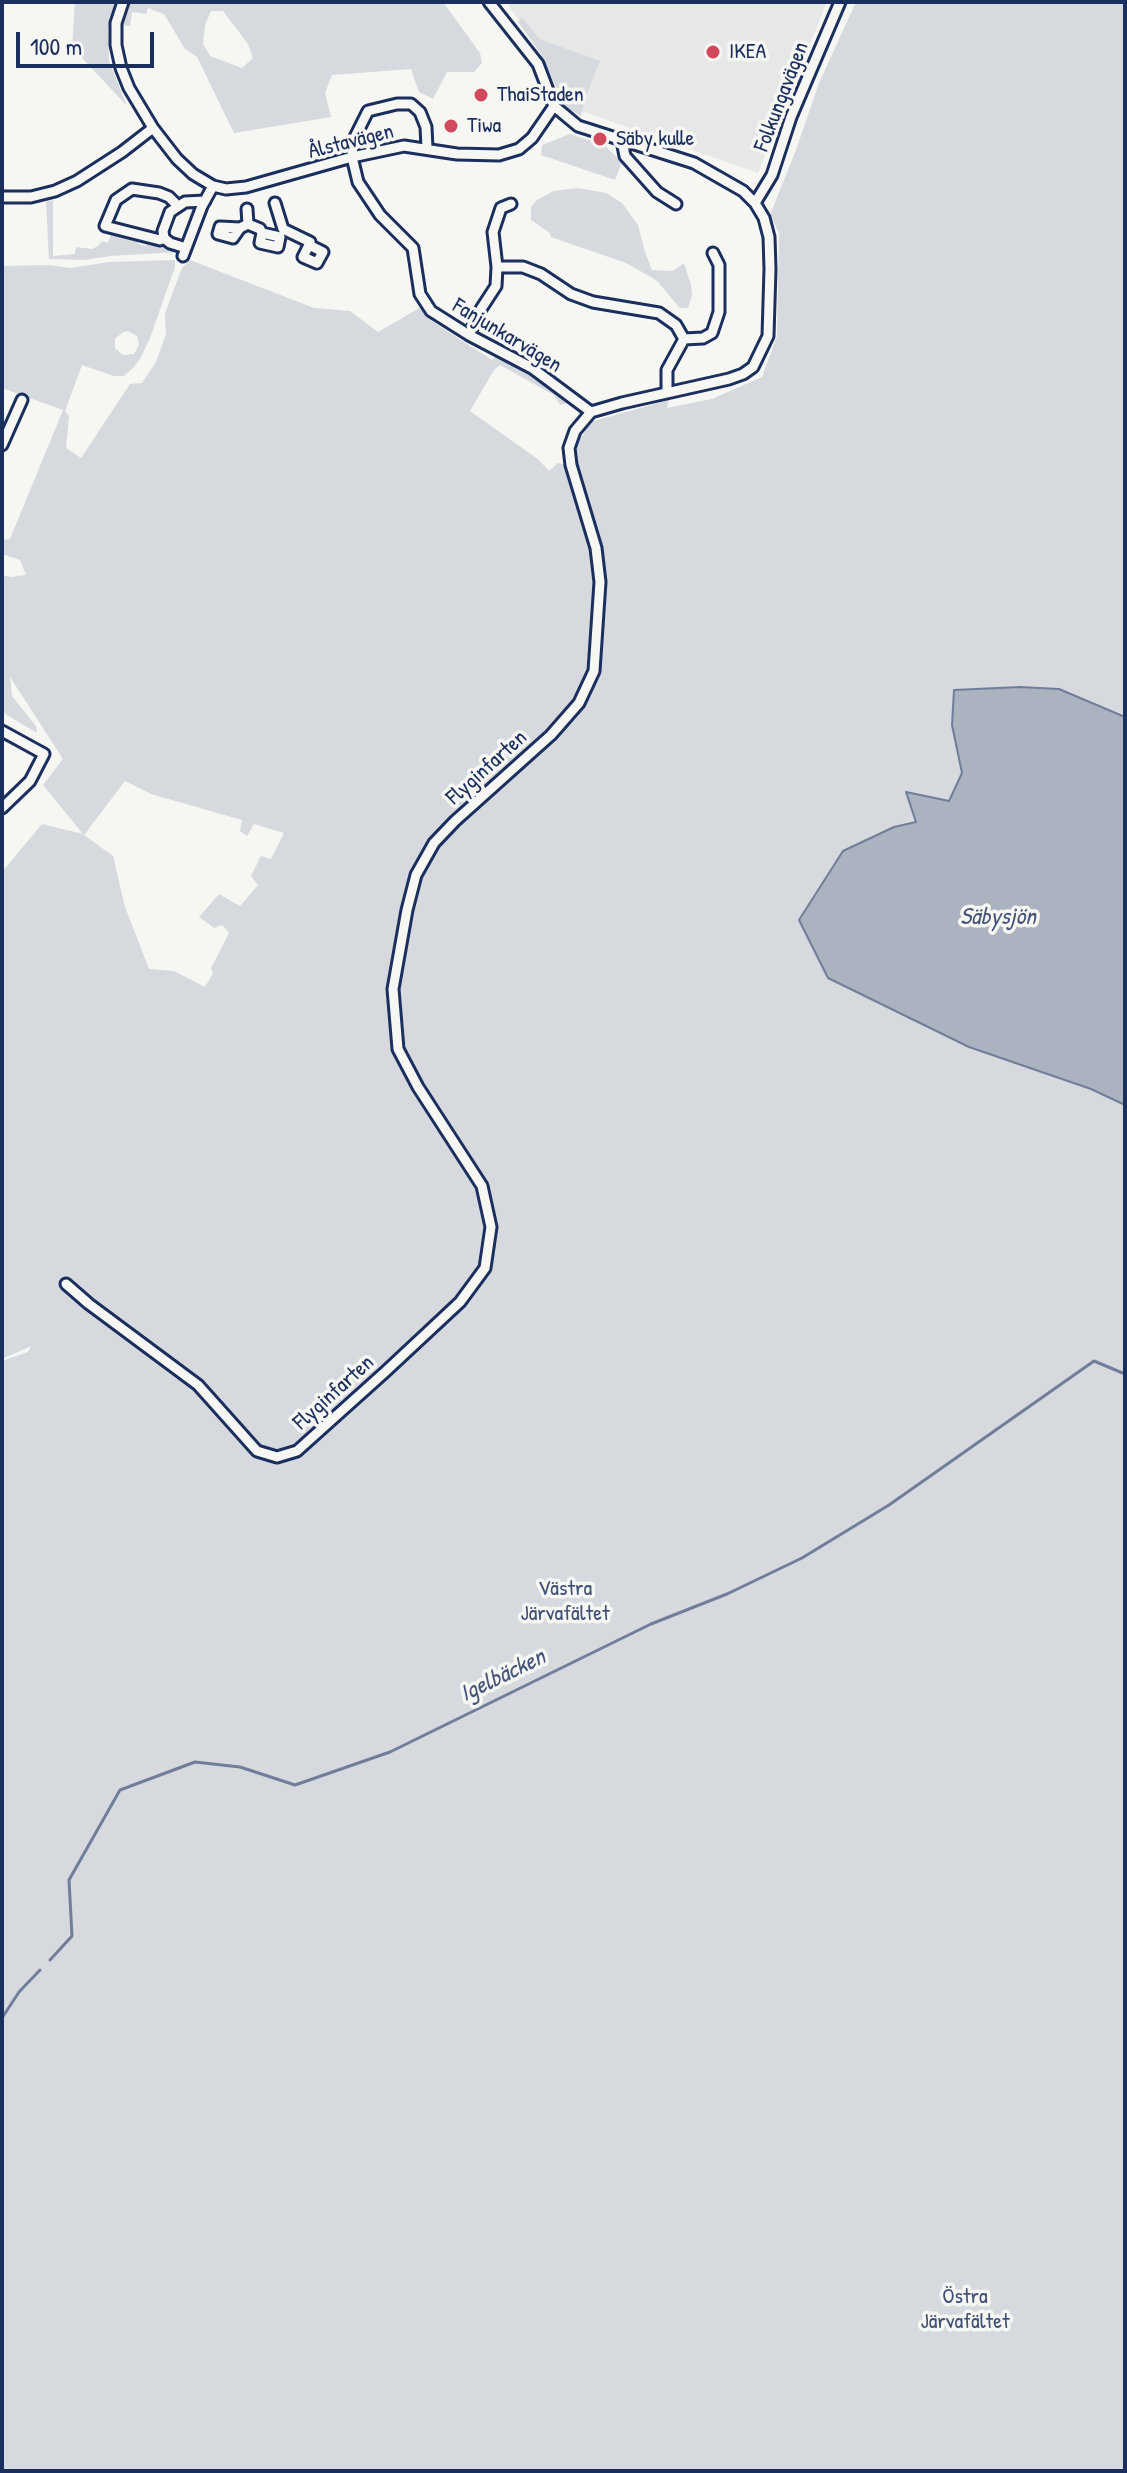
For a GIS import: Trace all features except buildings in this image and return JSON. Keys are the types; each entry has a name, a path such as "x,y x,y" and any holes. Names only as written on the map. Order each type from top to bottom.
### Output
{"street":[{"path":"123,2 116,23 116,45 121,68 153,128 177,159 193,174 213,186 184,252 164,238 163,231 170,212 177,205 205,201"},
{"path":"489,2 538,64 554,106 578,126 694,163 743,191 764,218 769,237 768,336 753,367 743,374 591,412"},
{"name":"Folkungavägen","path":"755,203 772,175 809,72 840,2"},
{"path":"352,157 353,141 368,111 397,104 411,104 420,112 426,127 427,148"},
{"name":"Ålstavägen","path":"213,186 226,189 246,187 352,157 404,146 457,154 499,155 519,149 532,138 554,106"},
{"path":"2,197 31,197 77,181 153,128"},
{"path":"622,141 625,156 657,192 676,204"},
{"name":"Fanjunkarvägen","path":"352,157 358,182 380,215 413,248 420,294 431,311 532,368 591,412"},
{"path":"164,238 160,240 105,226 116,200 132,189 159,193 177,205"},
{"path":"275,203 281,233"},
{"path":"469,335 496,286 493,232 501,208 511,204"},
{"path":"247,209 244,226 260,229 262,233 281,233 310,242 309,245"},
{"path":"684,339 703,338 712,333 719,312 719,265 713,253"},
{"path":"497,267 523,267 541,274 571,294 593,302 659,313 676,325 684,339"},
{"path":"667,393 667,370 684,339"},
{"path":"2,445 22,400"},
{"name":"Flyginfarten","path":"66,1284 198,1385 257,1451 277,1457 297,1451 385,1372 460,1302 485,1268 491,1227 482,1186 418,1087 398,1049 393,989 416,875 434,843 551,735 579,703 594,671 599,570 569,448 575,431 591,412"},
{"path":"2,731 44,754 30,781 2,808"}],"shaded area":[{"path":"506,2 827,2 758,173 573,108 540,50"}],"green space":[{"path":"75,2 116,2 108,29 109,61 127,106 72,47"},
{"path":"125,2 443,2 480,53 482,63 474,72 447,72 433,99 419,92 411,69 332,75 325,93 331,117 234,133 197,57 185,49 164,14 148,8 146,14 132,12 130,26 118,25","holes":["211,11 223,11 248,44 253,58 242,68 210,56 203,44 205,25"]},
{"name":"Västra Järvafältet","path":"856,2 1125,2 1125,2471 2,2471 2,1361 28,1352 31,1346 2,1359 2,872 42,824 83,834 43,785 63,759 10,677 12,696 36,726 37,733 2,712 2,575 26,575 20,560 2,554 2,540 10,539 63,410 2,388 2,266 70,268 109,262 175,260 150,338 133,368 124,376 114,376 82,365 65,411 69,416 66,448 81,458 130,384 142,383 156,362 166,334 165,313 182,268 190,260 314,308 350,311 378,332 423,306 430,320 492,360 497,355 571,402 560,405 554,395 500,365 470,411 539,460 549,471 558,463 575,464 575,448 590,422 669,400 667,408 712,399 762,377 777,336 779,233 770,215 819,83","holes":["128,331 137,336 139,345 134,354 123,355 115,348 115,339","125,781 151,794 242,820 240,831 247,836 254,824 284,833 271,859 261,856 251,876 258,885 240,906 219,894 199,917 214,928 222,925 229,933 205,987 174,971 149,969 125,907 113,856 84,835"]},
{"path":"522,17 539,39 600,61 581,116 565,107 541,54 518,22"},
{"path":"570,134 604,145 622,162 615,180 541,155 542,145"},
{"path":"578,188 606,193 622,203 638,225 652,270 673,271 684,263 692,295 688,308 680,308 656,280 626,263 551,237 550,233 531,220 531,207 537,200 554,191"},
{"path":"53,200 53,256 75,254 76,247 92,249 102,241 108,243 112,231 138,240 138,244 146,246 148,239 178,248 178,252 84,260 49,259 46,202"}],"water":[{"name":"Säbysjön","path":"1059,689 1125,717 1125,1105 1091,1089 969,1047 828,978 799,920 843,851 894,827 916,822 906,792 949,801 962,773 952,725 954,690"}],"waterway":[{"name":"Igelbäcken","path":"50,1960 72,1936 69,1880 120,1790 195,1762 240,1767 295,1785 390,1752 651,1624 727,1594 802,1558 889,1505 1094,1361 1125,1374"},
{"name":"Igelbäcken","path":"2,2018 19,1992 40,1970"}],"place":[{"name":"IKEA","path":"713,52"},
{"name":"ThaiStaden","path":"481,95"},
{"name":"Tiwa","path":"451,126"},
{"name":"Säby kulle","path":"600,139"}],"park label":[{"name":"Östra Järvafältet","path":"965,2310"}]}
